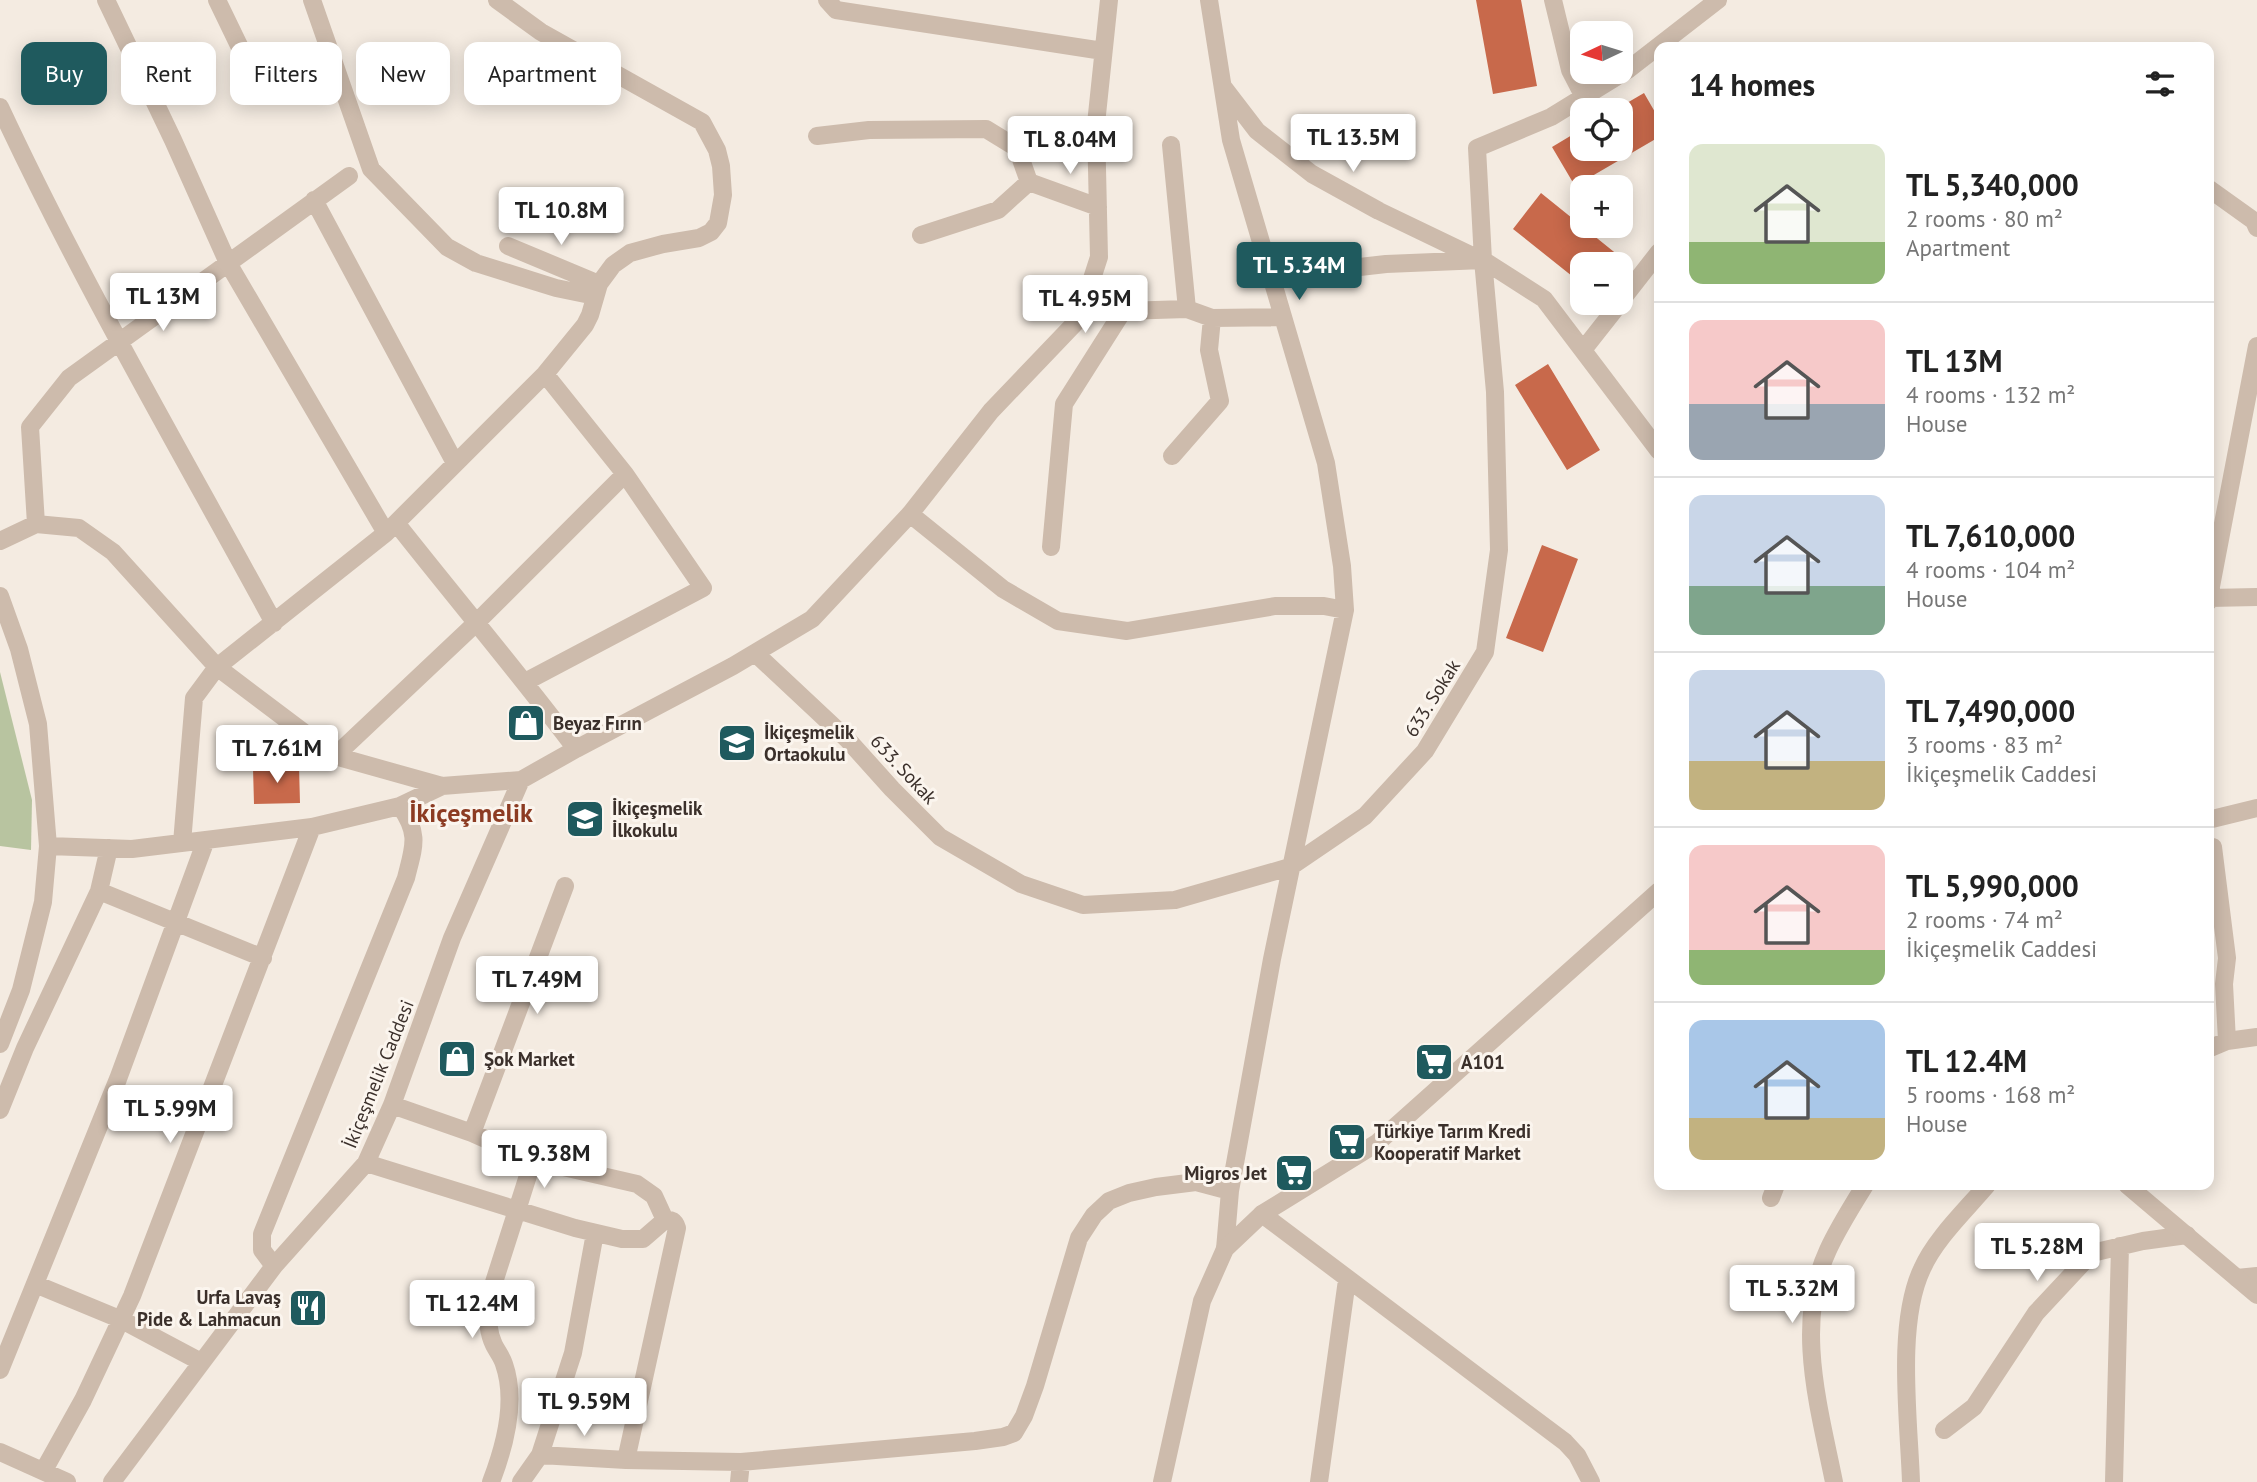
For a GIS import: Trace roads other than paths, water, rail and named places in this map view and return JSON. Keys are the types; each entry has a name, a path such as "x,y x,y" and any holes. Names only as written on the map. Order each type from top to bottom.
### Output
{"street":[{"path":"106,0 173,139 228,263 392,528 526,682 576,749"},
{"path":"217,0 237,42"},
{"path":"312,0 371,169 447,247 476,263 556,288 597,290"},
{"path":"182,843 194,698 217,667 392,528 545,374 579,329 585,325 597,290 613,265 631,253 699,238 711,232 718,223 723,195 721,166 717,150 702,122 541,32 497,0"},
{"path":"827,0 836,10 1102,51"},
{"path":"0,541 36,524 79,528 113,552 217,667 335,756 442,786 521,780 755,653 812,619 910,514 990,411 1079,319 1099,257 1096,124 1109,0"},
{"path":"1162,1482 1202,1301 1225,1249 1230,1191 1290,867 1345,610 1342,566 1326,463 1231,140 1209,0"},
{"path":"1553,0 1570,70 1584,97"},
{"name":"633. Sokak","path":"1664,42 1718,0"},
{"name":"633. Sokak","path":"755,653 848,740 940,837 1021,884 1083,905 1175,900 1290,867 1365,816 1425,751 1485,652 1499,550 1494,392 1482,260 1476,148 1551,117 1629,69 1654,50"},
{"path":"1223,86 1257,131 1312,174 1379,211 1482,260 1544,299 1654,444"},
{"path":"0,107 120,341 274,623"},
{"path":"817,135 869,130 986,130 1017,148 1029,182"},
{"path":"1171,145 1187,309"},
{"path":"36,524 30,427 69,378 349,176"},
{"path":"1029,182 1098,207"},
{"path":"921,235 999,210 1029,182"},
{"path":"2214,192 2254,221 2257,228"},
{"path":"314,200 455,463"},
{"path":"508,247 597,290"},
{"path":"1633,285 1654,258"},
{"path":"1272,277 1386,264 1482,260"},
{"path":"1051,547 1064,404 1123,311 1187,309 1212,318 1283,317"},
{"path":"1583,350 1610,315"},
{"path":"1172,456 1220,401 1209,351 1212,318"},
{"path":"2214,574 2257,346"},
{"path":"526,682 703,588 625,474 545,374"},
{"path":"335,756 476,623 625,474"},
{"path":"910,514 1003,589 1058,621 1127,631 1275,606 1324,606 1345,610"},
{"path":"0,596 19,649 38,724 48,846 40,915 21,990 0,1044"},
{"path":"2214,600 2257,597"},
{"name":"İkiçeşmelik Caddesi","path":"112,1482 274,1266 366,1163 392,1105 452,938 521,780"},
{"path":"48,846 132,849 312,827 400,806 442,786"},
{"path":"274,1266 262,1250 262,1234 406,877 415,840 412,823 400,806"},
{"path":"2214,819 2257,808"},
{"path":"44,1470 83,1400 122,1320 312,827"},
{"path":"0,1370 118,1079 206,840"},
{"path":"0,1110 25,1048 99,891 109,848"},
{"path":"472,1132 565,886"},
{"path":"99,891 263,958"},
{"path":"1225,1249 1262,1214 1377,1143 1654,895"},
{"path":"2214,904 2227,958 2224,984 2227,1041"},
{"path":"2214,1046 2227,1041 2257,1037"},
{"path":"392,1105 472,1132 534,1160 637,1184 654,1196 665,1220"},
{"path":"491,1482 500,1461 510,1391 504,1362 492,1342 487,1322 488,1301 534,1160"},
{"path":"366,1163 622,1239 643,1239 665,1220"},
{"path":"540,1455 741,1462 975,1441 1014,1433 1024,1416 1035,1386 1079,1238 1094,1215 1109,1201 1156,1186 1196,1182 1230,1191"},
{"path":"1834,1482 1814,1384 1810,1311 1827,1252 1862,1190"},
{"path":"1911,1482 1906,1334 1912,1299 1922,1268 1951,1226 1983,1190"},
{"path":"2133,1190 2257,1295"},
{"path":"1262,1214 1565,1442 1577,1455 1591,1482"},
{"path":"626,1460 677,1228 673,1221 665,1220"},
{"path":"522,1482 540,1455 573,1353 595,1233"},
{"path":"1944,1430 1974,1407 2036,1313 2092,1253 2187,1235"},
{"path":"2114,1482 2120,1246"},
{"path":"2237,1278 2257,1276"},
{"path":"1319,1482 1347,1280"},
{"path":"35,1284 122,1320 201,1362"},
{"path":"0,1452 67,1482"},
{"path":"739,1482 741,1462"}],"place":[{"name":"Beyaz Fırın","path":"526,723"},
{"name":"İkiçeşmelik Ortaokulu","path":"737,743"},
{"name":"İkiçeşmelik İlkokulu","path":"585,819"},
{"name":"Şok Market","path":"457,1059"},
{"name":"A101","path":"1434,1062"},
{"name":"Türkiye Tarım Kredi Kooperatif Market","path":"1347,1142"},
{"name":"Migros Jet","path":"1294,1173"},
{"name":"Urfa Lavaş Pide & Lahmacun","path":"308,1308"}],"district":[{"name":"İkiçeşmelik","path":"471,812"}]}
